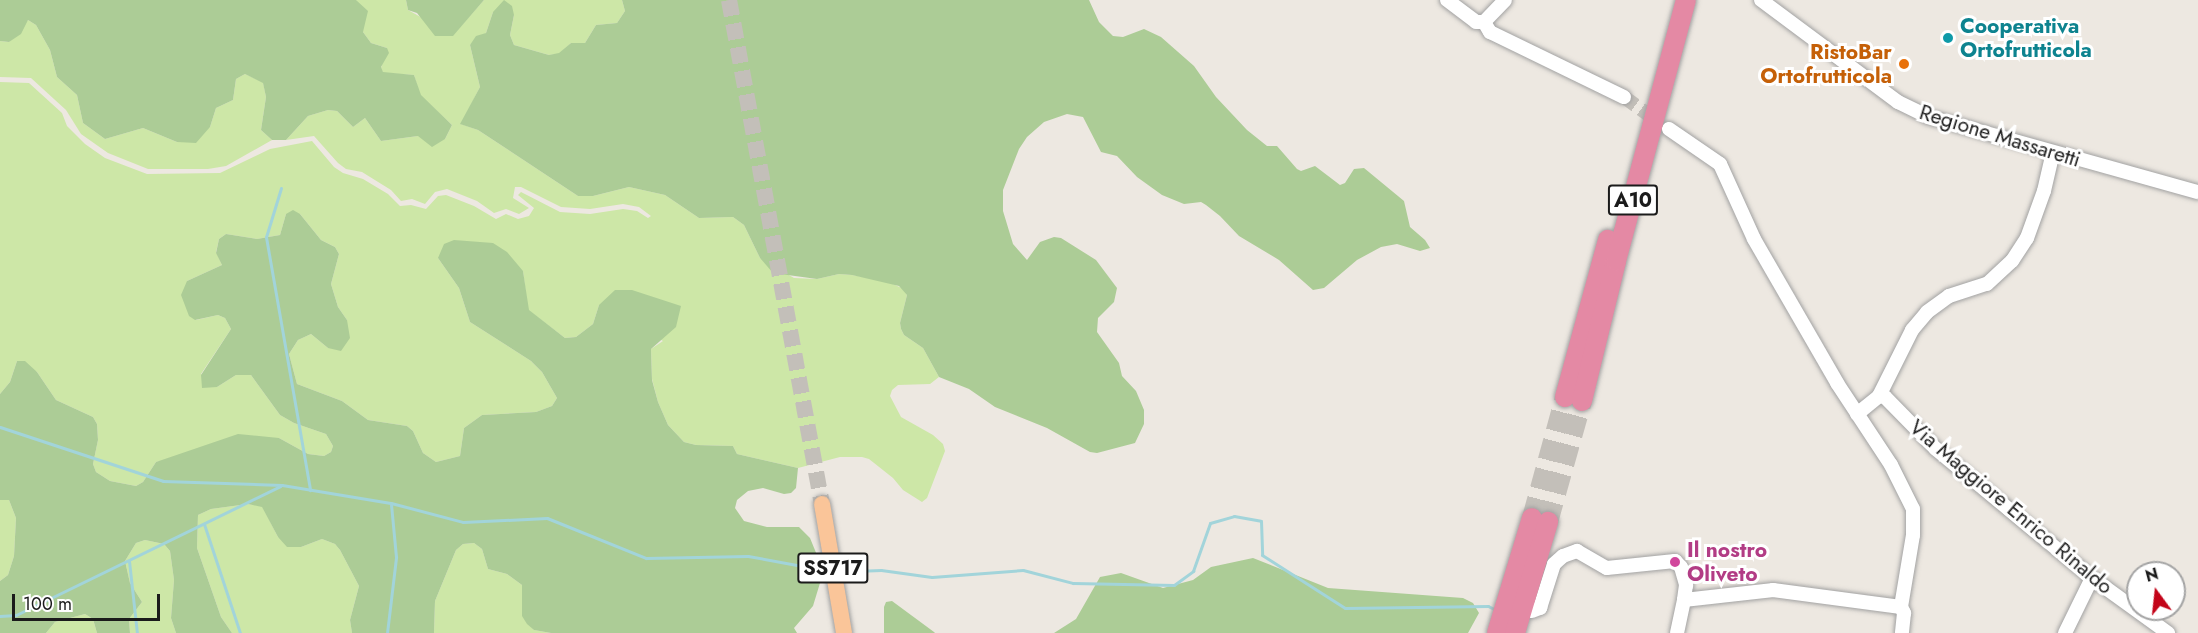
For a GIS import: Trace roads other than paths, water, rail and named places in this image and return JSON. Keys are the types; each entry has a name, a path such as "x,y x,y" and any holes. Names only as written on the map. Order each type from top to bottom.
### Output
{"highway":[{"name":"A10","path":"1673,0 1574,399 1616,261 1686,0"},
{"path":"1497,633 1540,520 1515,633"}],"main road":[{"name":"SS717","path":"822,504 844,633"}],"street":[{"path":"1447,0 1476,22 1484,22 1505,0"},
{"name":"Regione Massaretti","path":"1761,0 1898,102 1929,117 2198,192"},
{"path":"1484,22 1490,32 1624,97"},
{"path":"1669,129 1720,164 1754,239 1857,414 1891,465 1913,509 1913,535 1901,607 1904,613 1902,633"},
{"path":"1857,414 1879,396 1912,330 1927,312 1949,296 1987,284 2016,255 2027,238 2044,191 2053,153"},
{"name":"Via Maggiore Enrico Rinaldo","path":"1879,396 1885,397 1936,449 2092,578 2168,633"},
{"path":"1532,611 1539,608 1554,564 1563,556 1576,551 1607,568 1675,561 1682,567 1686,585 1677,633"},
{"path":"2065,633 2092,578"},
{"path":"1684,600 1773,590 1901,607"}],"waterway":[{"path":"281,188 266,237 310,490"},
{"path":"0,427 163,481 282,485 391,503 463,522 547,518 646,558 748,556 824,570"},
{"path":"0,616 16,615 280,486"},
{"path":"387,633 396,557 391,504"},
{"path":"855,571 881,570 932,577 1023,570 1073,583 1174,585 1193,571 1210,523 1234,516 1261,521 1262,555 1345,608 1488,606 1494,609"},
{"path":"204,524 240,633"},
{"path":"129,561 137,633"}],"tunnel":[{"path":"729,0 822,504"},
{"path":"1624,97 1660,123"},
{"path":"1532,518 1565,397"},
{"path":"1548,522 1582,401"}],"place":[{"name":"Cooperativa Ortofrutticola","path":"1948,38"},
{"name":"RistoBar Ortofrutticola","path":"1904,64"},
{"name":"Il nostro Oliveto","path":"1675,562"}]}
